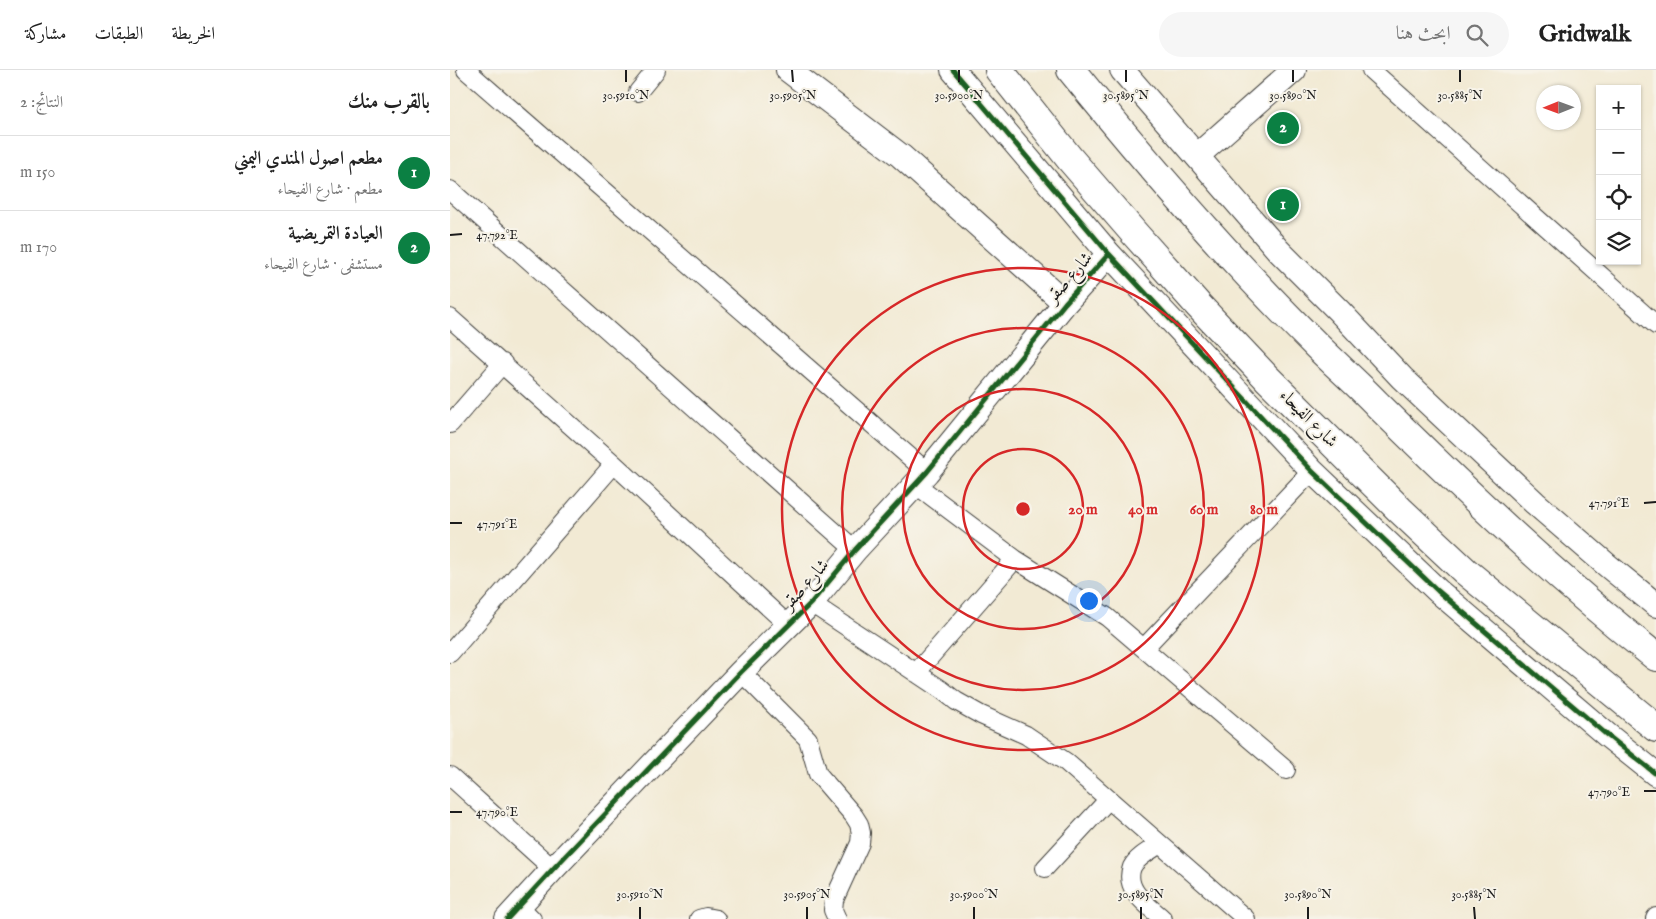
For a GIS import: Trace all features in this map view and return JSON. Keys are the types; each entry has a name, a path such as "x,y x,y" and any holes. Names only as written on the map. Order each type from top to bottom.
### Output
{"highway":[{"name":"شارع الفيحاء","path":"999,70 1070,159 1193,299 1267,378 1465,571 1656,728"},
{"path":"1071,70 1203,226 1315,344 1503,526 1656,657"}],"street":[{"path":"466,70 921,478 1015,559 1107,617 1286,770"},
{"path":"638,92 656,70"},
{"path":"788,70 901,156 1065,303"},
{"path":"953,70 1109,254 1312,470 1438,591 1607,735 1656,774"},
{"path":"1122,70 1280,251 1402,378 1535,503 1656,605"},
{"path":"1197,156 1294,70"},
{"path":"1370,70 1656,325"},
{"path":"450,190 855,550"},
{"name":"شارع صقر","path":"519,915 553,869 811,603 855,550 921,478 1065,303 1109,254"},
{"path":"450,318 503,363 788,625"},
{"path":"450,424 503,363"},
{"path":"1376,403 1402,378"},
{"path":"1144,648 1336,446"},
{"path":"450,653 614,464"},
{"path":"916,673 1015,559"},
{"path":"811,603 956,701 981,715 1026,735 1066,762 1246,919"},
{"path":"742,672 808,739 818,774 859,824 861,833 860,843 834,900 833,910 837,919"},
{"path":"450,776 553,869"},
{"path":"1045,868 1108,800"},
{"path":"1160,844 1141,857 1133,866 1130,878 1133,890 1163,919"},
{"path":"699,919 706,917 716,919"}],"cycle path":[{"path":"953,70 1109,254 1312,471 1438,591 1607,735 1656,774"},
{"path":"507,919 741,672 811,603 855,550 927,472 1065,303 1109,254"}],"place":[{"name":"العيادة التمريضية","path":"1283,128"},
{"name":"مطعم اصول المندي اليمني","path":"1283,205"}]}
